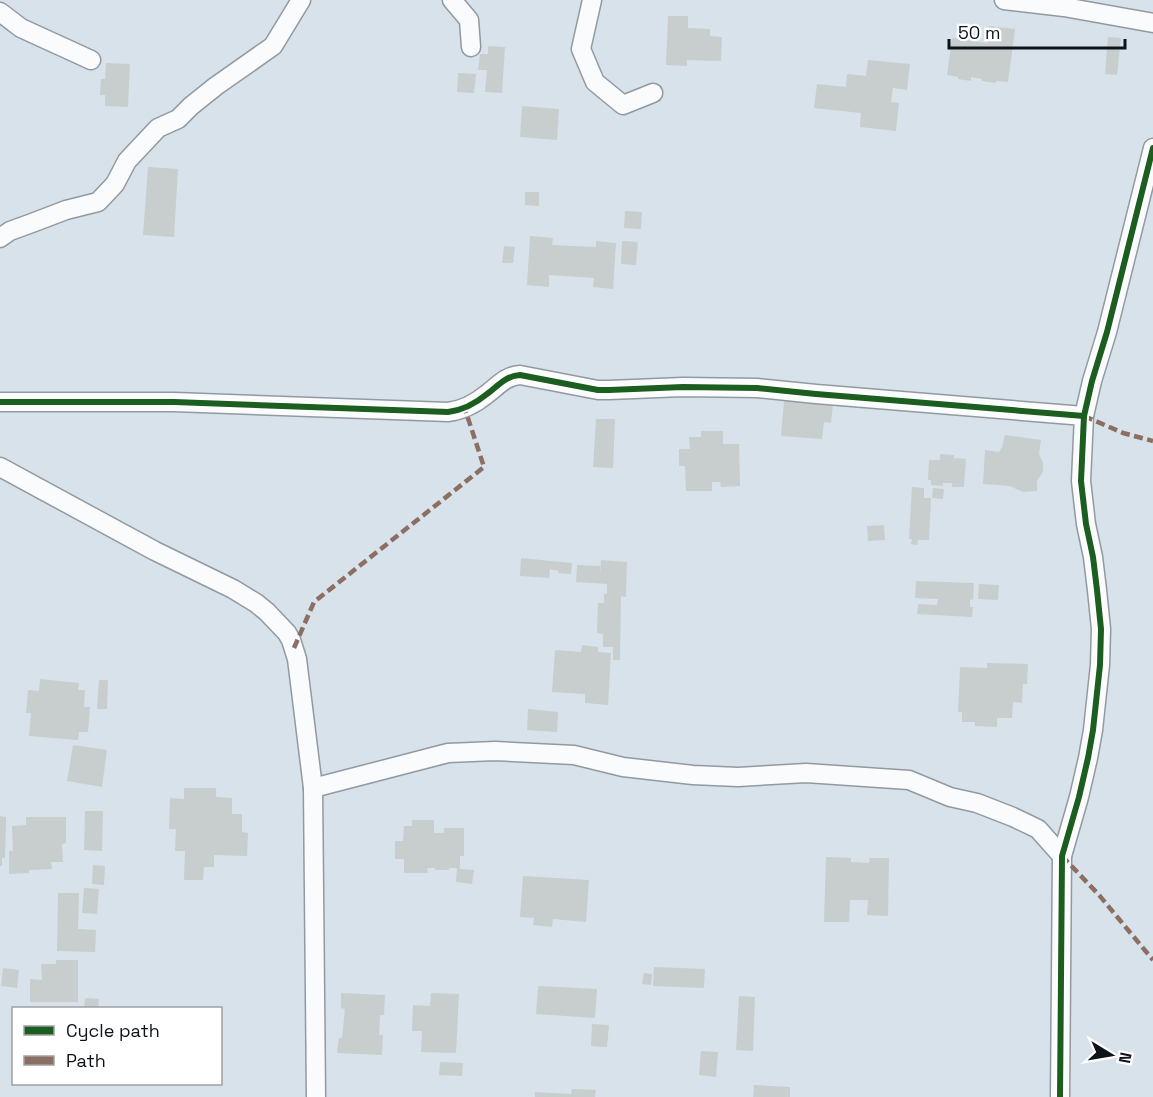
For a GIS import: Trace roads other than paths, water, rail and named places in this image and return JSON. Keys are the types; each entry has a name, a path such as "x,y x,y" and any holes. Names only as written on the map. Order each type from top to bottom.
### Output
{"street":[{"path":"0,238 10,231 40,219 98,202 115,184 128,160 158,128 178,118 216,86 273,46 301,0"},
{"path":"452,0 469,20 471,47"},
{"path":"592,0 581,49 595,82 623,105 653,93"},
{"path":"1004,0 1064,7 1153,23"},
{"path":"0,12 21,28 91,60"},
{"path":"1060,1097 1062,856 1079,797 1091,739 1100,665 1101,629 1097,590 1081,481 1084,416 1153,148"},
{"path":"0,402 174,402 448,412 471,406 507,378 520,375 598,390 690,386 757,388 1084,416"},
{"path":"0,467 155,551 233,589 256,603 272,617 291,640 297,659 313,788 315,1097"},
{"path":"313,788 448,753 495,751 574,755 623,767 693,775 738,777 806,773 909,780 950,797 977,803 1038,829 1062,856"}]}
